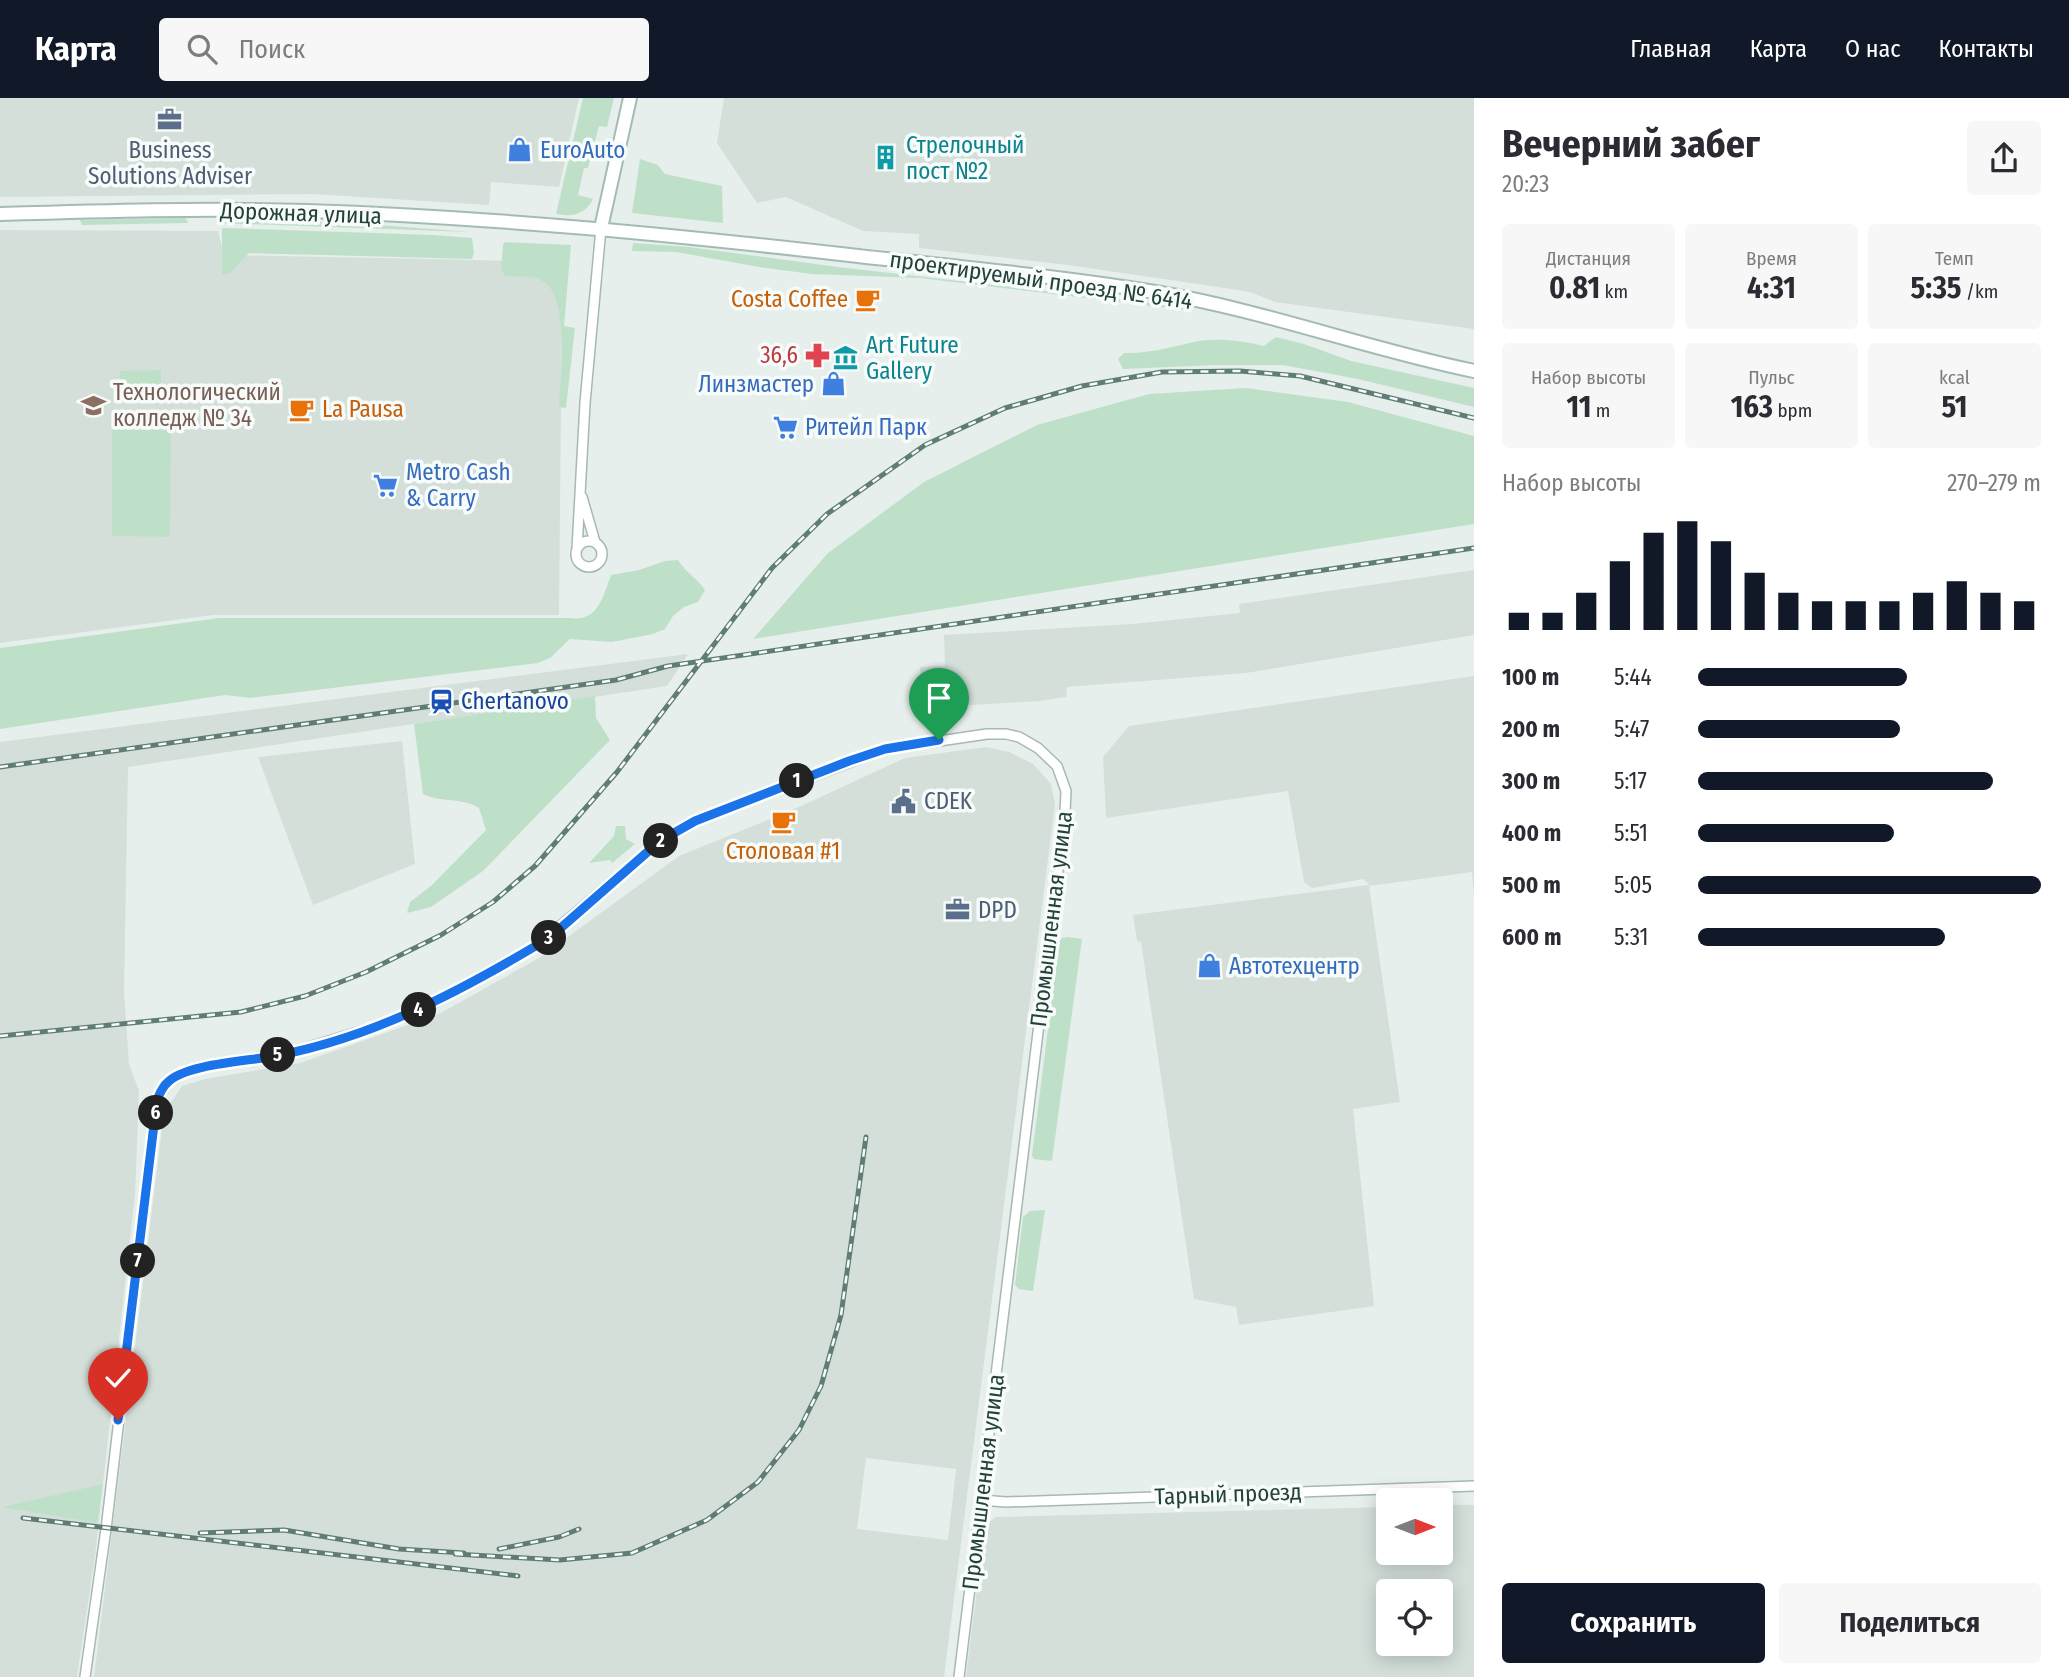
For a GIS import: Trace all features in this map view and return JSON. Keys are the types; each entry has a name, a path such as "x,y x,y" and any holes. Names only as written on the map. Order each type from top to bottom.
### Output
{"main road":[{"path":"601,228 630,98"},
{"name":"Дорожная улица","path":"0,214 189,210 306,211 601,228"},
{"name":"проектируемый проезд № 6414","path":"601,228 1155,292 1278,319 1415,359 1474,371"}],"street":[{"path":"579,487 595,542 602,553 600,561 593,566 585,566 578,561 577,549 579,487 586,391 601,228"},
{"path":"577,549 587,541 595,542"},
{"name":"Промышленная улица","path":"85,1677 106,1530 156,1113 161,1091 168,1082 188,1070 296,1051 378,1026 430,1005 555,933 652,848 695,821 885,749 987,734 1006,734 1019,737 1038,748 1057,766 1066,791 1065,812 959,1677"},
{"name":"Тарный проезд","path":"981,1500 1006,1502 1474,1486"}],"shaded area":[{"path":"0,98 579,98 559,187 491,182 489,205 313,194 0,197"},
{"path":"724,98 1474,98 1474,329 1275,302 1250,292 1068,265 919,248 919,234 863,231 786,197 757,203 717,143"},
{"path":"0,230 218,231 224,255 528,261 562,291 559,615 213,615 0,643"},
{"path":"1474,570 1474,635 1246,673 1067,687 1066,697 1039,701 923,708 920,667 945,666 944,635 1132,624 1240,613 1239,604"},
{"path":"688,654 667,686 128,767 124,992 129,1064 139,1091 135,1194 95,1556 77,1677 0,1677 0,742"},
{"path":"1474,676 1474,896 1472,872 1369,886 1400,1102 1353,1109 1374,1306 1239,1325 1236,1307 1194,1299 1141,942 1137,941 1133,915 1369,885 1364,879 1312,888 1304,882 1288,791 1106,818 1103,757 1129,726"},
{"path":"402,741 415,864 313,905 258,757"},
{"path":"986,747 1009,752 1033,764 1051,784 1055,804 944,1677 94,1677 164,1113 182,1086 205,1079 300,1063 439,1014 539,958 679,856 797,808 905,758","holes":["866,1458 956,1469 948,1540 857,1529"]},
{"path":"1453,1505 1474,1505 1474,1677 966,1677 985,1525 996,1517 1376,1507 1376,1565 1453,1565"}],"green space":[{"path":"583,98 614,98 607,127 599,126 588,168 584,168 578,195 593,199 586,209 578,214 556,214"},
{"path":"640,159 658,165 665,174 722,186 723,223 632,213"},
{"path":"186,218 188,223 82,225 80,220"},
{"path":"220,218 365,224 471,232 215,223"},
{"path":"222,228 472,238 474,253 472,259 249,253 229,274 222,274"},
{"path":"505,242 571,245 564,326 575,328 566,408 559,407 562,337 556,299 549,286 538,279 505,276 501,269"},
{"path":"633,243 689,247 1185,307 1185,310 920,278 812,274 676,252 632,251"},
{"path":"1276,337 1351,361 1474,388 1474,407 1358,379 1283,365 1123,369 1118,359 1124,353 1153,351 1207,340 1264,346"},
{"path":"161,370 161,392 120,393 120,371"},
{"path":"1246,388 1348,402 1474,436 1474,524 753,639 828,553 924,482 1037,425 1149,394"},
{"path":"112,430 171,430 170,537 112,536"},
{"path":"678,560 705,590 698,602 684,607 673,616 665,629 612,642 570,639 550,658 538,663 250,698 225,695 0,729 0,648 219,618 579,618 587,616 598,607 611,575"},
{"path":"595,696 596,718 610,740 483,871 431,907 407,913 410,902 431,886 486,830 479,808 466,802 423,794 414,724"},
{"path":"616,826 625,826 626,839 635,844 612,863 610,860 589,863 614,836"},
{"path":"1067,937 1082,939 1052,1161 1034,1159 1032,1155 1059,942"},
{"path":"1045,1210 1033,1291 1019,1289 1015,1285 1023,1217 1030,1211"},
{"path":"103,1484 97,1523 2,1507"}],"railway":[{"path":"0,1036 241,1012 305,996 366,972 441,935 493,902 535,866 617,772 772,568 827,514 925,445 1005,408 1082,386 1162,372 1240,371 1300,376 1474,418"},
{"path":"0,767 616,680 668,666 1474,548"},
{"path":"455,1554 560,1560 632,1553 707,1520 758,1482 799,1430 821,1386 841,1315 866,1137"},
{"path":"23,1518 518,1576"},
{"path":"499,1549 559,1537 579,1529"},
{"path":"200,1533 284,1530 399,1549 464,1553"}],"place":[{"name":"Business Solutions Adviser","path":"170,120"},
{"name":"EuroAuto","path":"520,150"},
{"name":"Стрелочный пост №2","path":"886,158"},
{"name":"Costa Coffee","path":"868,299"},
{"name":"36,6","path":"818,355"},
{"name":"Art Future Gallery","path":"846,358"},
{"name":"Линзмастер","path":"834,384"},
{"name":"Технологический колледж № 34","path":"93,405"},
{"name":"La Pausa","path":"302,409"},
{"name":"Ритейл Парк","path":"785,427"},
{"name":"Metro Cash & Carry","path":"386,485"},
{"name":"Chertanovo","path":"441,701"},
{"name":"CDEK","path":"904,801"},
{"name":"Столовая #1","path":"783,821"},
{"name":"DPD","path":"958,910"},
{"name":"Автотехцентр","path":"1209,966"}],"route":[{"path":"118,1420 157,1100 168,1082 188,1070 296,1051 378,1026 430,1005 503,966 555,933 660,841 695,821 885,749 939,740"}]}
